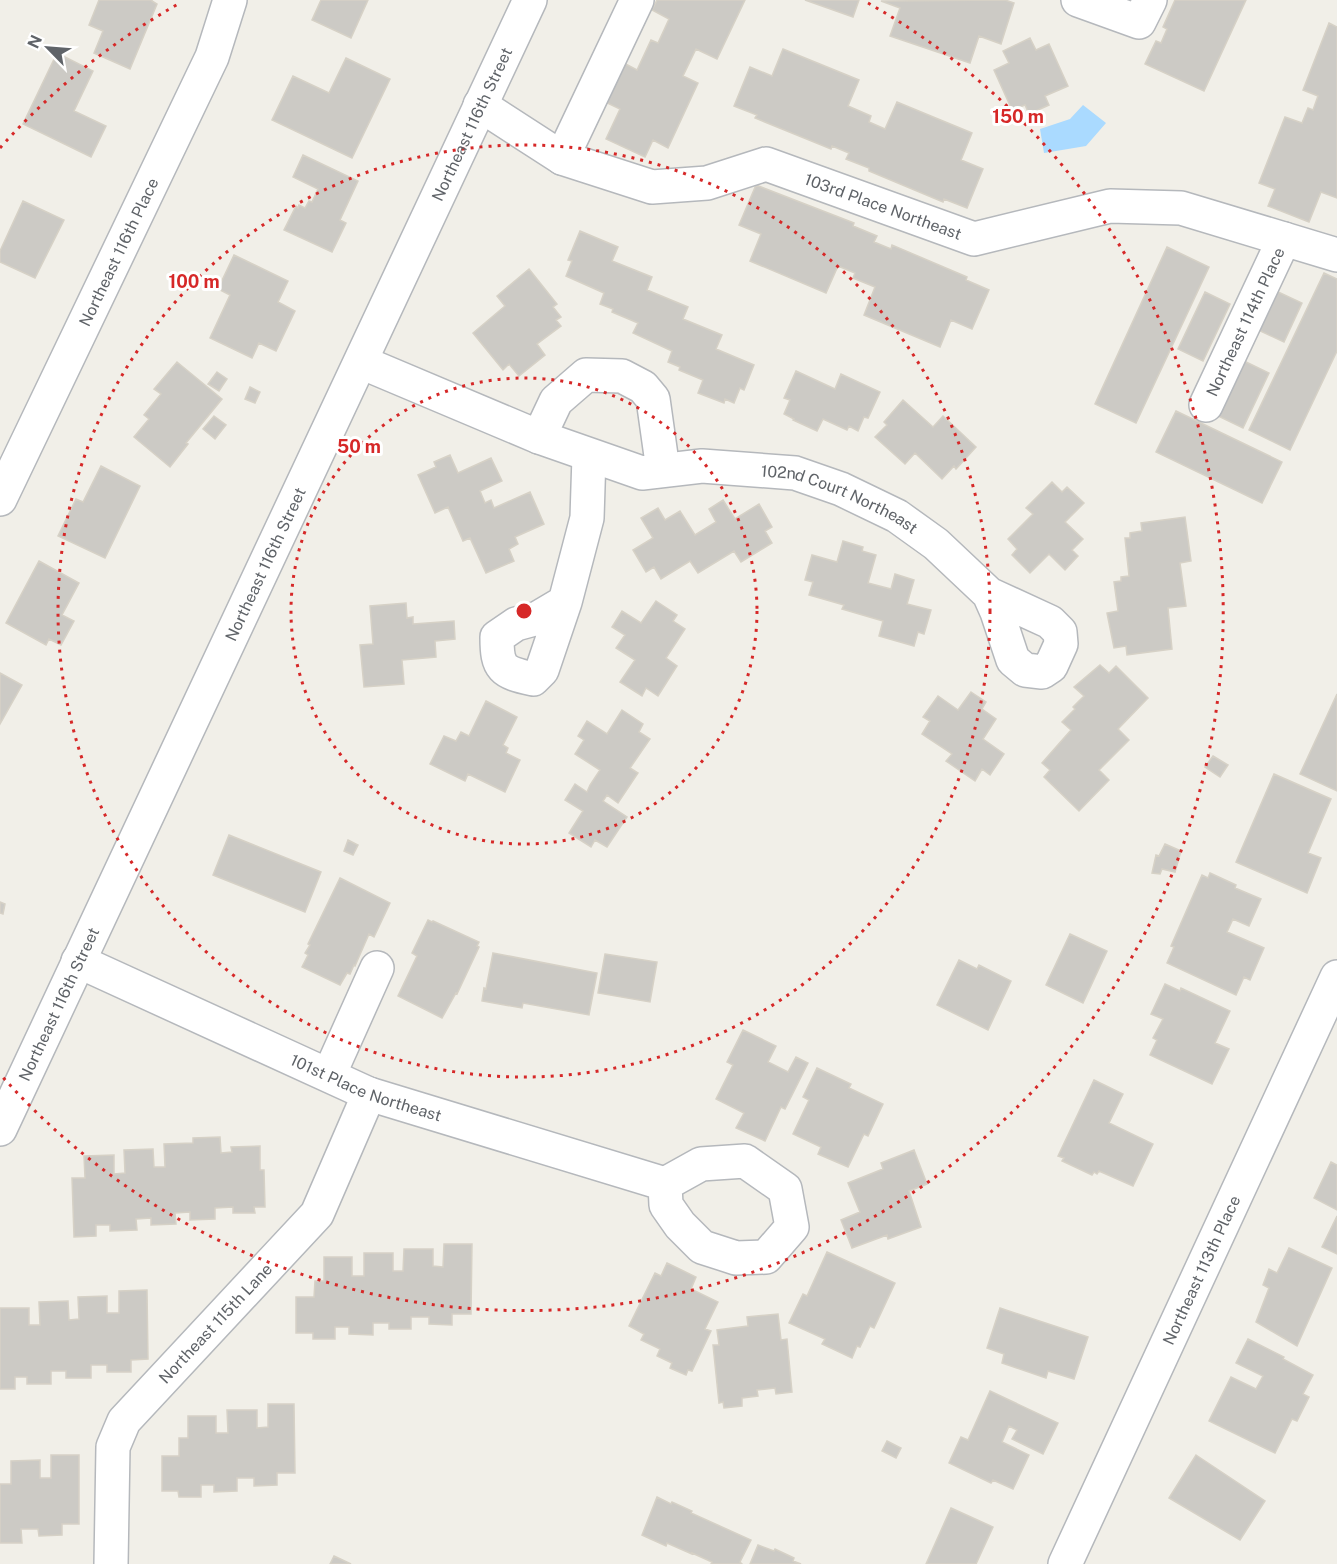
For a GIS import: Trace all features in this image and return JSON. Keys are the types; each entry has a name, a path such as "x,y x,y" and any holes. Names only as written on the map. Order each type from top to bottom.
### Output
{"street":[{"name":"Northeast 116th Place","path":"0,499 212,57 230,0"},
{"name":"Northeast 116th Street","path":"0,1127 530,0"},
{"path":"562,158 637,0"},
{"path":"1078,0 1144,11"},
{"name":"103rd Place Northeast","path":"480,105 562,158 652,187 708,183 766,164 974,239 1110,206 1180,208 1337,255"},
{"name":"Northeast 114th Place","path":"1206,405 1284,239"},
{"name":"102nd Court Northeast","path":"360,362 539,437 642,473 702,466 795,473 841,489 897,516 936,544 988,594"},
{"path":"539,437 556,401 586,375 622,376 644,387 653,399 663,470"},
{"path":"566,602 587,518 590,456"},
{"name":"101st Place Northeast","path":"78,961 369,1094 665,1184"},
{"path":"329,1075 377,968"},
{"name":"Northeast 113th Place","path":"1065,1564 1337,976"},
{"name":"Northeast 115th Lane","path":"111,1564 113,1448 124,1420 317,1214 369,1094"}],"water":[{"path":"1083,105 1106,123 1086,146 1044,153 1040,129 1070,119"}],"building":[{"path":"99,0 152,0 157,4 130,69 94,53 103,31 89,25"},
{"path":"321,0 368,0 351,38 312,20"},
{"path":"657,0 745,0 717,59 696,49 683,76 698,83 668,148 653,140 645,157 606,139 620,109 603,101 622,62 637,70 651,40 658,43 669,19 652,10"},
{"path":"805,0 859,0 853,17"},
{"path":"1005,0 1014,3 1001,44 979,36 970,63 890,36 900,8 881,1"},
{"path":"1175,0 1246,0 1204,91 1145,64 1156,41 1161,43 1167,29 1163,27"},
{"path":"1329,23 1337,27 1337,198 1321,192 1309,222 1268,206 1275,189 1259,183 1285,117 1302,123 1308,108 1313,110 1318,96 1303,90"},
{"path":"1030,38 1036,50 1049,44 1068,86 1045,96 1049,105 1029,114 1025,105 1012,110 994,70 1009,63 1003,51"},
{"path":"783,49 859,80 848,106 871,116 869,122 885,129 897,102 972,133 961,160 983,169 967,208 944,199 943,202 869,171 869,168 846,159 849,153 832,146 831,149 755,118 757,115 734,106 750,67 772,76"},
{"path":"57,53 93,71 74,111 106,126 91,157 23,124"},
{"path":"346,58 390,79 352,158 272,120 293,76 329,93"},
{"path":"303,155 358,181 340,220 346,223 332,252 284,230 296,206 305,208 309,201 312,202 318,189 293,177"},
{"path":"756,185 854,223 853,226 877,236 874,242 891,249 892,245 967,277 966,280 989,290 972,329 951,320 940,347 864,315 875,287 853,278 855,273 838,266 826,293 750,261 761,234 739,225"},
{"path":"23,201 64,220 35,278 0,262 0,251"},
{"path":"580,231 618,247 612,261 652,277 647,290 688,307 683,319 722,335 716,349 754,365 744,390 740,388 734,403 725,399 724,403 698,393 703,380 679,370 680,367 668,362 672,351 633,333 638,323 600,304 604,293 566,276 572,261 568,260"},
{"path":"1167,247 1209,267 1136,423 1095,404"},
{"path":"234,255 288,281 278,302 295,311 276,351 259,343 252,358 210,338 230,295 218,289"},
{"path":"529,269 557,304 553,307 561,317 556,320 561,326 537,344 545,355 519,376 509,364 503,370 473,333 505,306 497,296"},
{"path":"1324,273 1337,279 1337,351 1290,450 1249,430"},
{"path":"1276,291 1302,303 1284,342 1258,330"},
{"path":"1205,292 1230,304 1203,361 1178,349"},
{"path":"1244,361 1269,373 1243,428 1218,416"},
{"path":"177,362 222,399 186,443 188,444 170,467 134,437 149,419 144,415 161,394 154,389"},
{"path":"796,371 835,389 841,374 880,392 868,418 864,417 858,431 849,426 847,430 823,419 817,431 784,414 790,400 784,398"},
{"path":"217,372 227,379 219,391 208,384"},
{"path":"250,387 260,392 255,403 245,399"},
{"path":"903,400 933,427 943,416 976,447 956,469 954,466 942,479 915,453 905,464 875,437 887,425 884,422"},
{"path":"1176,411 1282,462 1262,503 1156,452"},
{"path":"214,416 226,425 215,439 203,429"},
{"path":"450,455 458,473 491,458 502,481 480,491 485,503 491,500 494,508 530,492 544,524 515,537 518,544 509,549 514,561 486,573 470,538 463,541 448,507 435,513 418,475 436,467 434,462"},
{"path":"101,466 140,486 105,558 58,536 76,499 83,502"},
{"path":"1052,482 1062,492 1067,487 1084,503 1065,522 1083,539 1072,550 1078,556 1065,570 1049,554 1030,573 1012,555 1017,549 1008,539 1033,514 1026,508"},
{"path":"723,500 735,519 759,504 772,527 765,531 772,543 741,562 734,551 698,573 690,561 661,579 654,567 646,572 633,550 653,538 641,518 658,508 665,520 680,511 695,535 716,522 709,509"},
{"path":"1185,517 1191,561 1180,563 1186,606 1168,608 1172,649 1127,655 1126,646 1114,648 1107,613 1118,611 1114,582 1121,581 1121,577 1129,576 1125,538 1130,538 1130,533 1142,531 1141,523"},
{"path":"843,541 863,547 862,551 876,555 868,583 891,589 895,574 914,580 907,604 931,610 924,634 918,632 914,646 879,636 883,621 842,609 844,605 809,595 813,582 805,580 812,555 837,562"},
{"path":"39,561 79,583 62,615 74,621 61,645 49,639 46,645 6,623"},
{"path":"656,601 677,615 673,621 685,629 666,658 677,666 658,696 646,688 642,696 620,682 635,660 616,648 625,635 612,627 622,611 641,623"},
{"path":"406,603 407,618 413,617 413,624 454,621 455,639 435,641 436,657 402,660 404,684 364,687 360,645 373,644 370,606"},
{"path":"1100,665 1109,673 1116,666 1148,698 1118,729 1129,740 1099,770 1109,780 1079,811 1044,777 1050,770 1042,763 1071,730 1062,722 1084,696 1074,687"},
{"path":"0,673 22,685 0,724"},
{"path":"971,692 986,702 982,709 996,719 983,739 1004,754 990,775 982,769 975,781 946,761 952,754 922,734 930,721 923,717 938,696 958,710"},
{"path":"1337,694 1337,791 1300,774"},
{"path":"486,701 517,717 503,745 508,748 506,753 520,760 505,792 468,774 465,781 430,764 444,736 456,741 461,732 469,736"},
{"path":"622,710 643,724 639,732 650,739 630,768 638,773 618,803 607,795 603,801 627,817 607,847 595,840 591,847 569,833 583,811 565,800 575,784 587,792 600,770 575,754 584,740 578,736 587,721 607,734"},
{"path":"1213,756 1228,765 1220,777 1205,767"},
{"path":"1274,774 1331,799 1308,853 1321,858 1307,893 1236,862"},
{"path":"229,835 321,872 305,912 213,875"},
{"path":"348,840 358,845 353,855 344,851"},
{"path":"1165,844 1181,851 1175,872 1162,869 1160,874 1152,873 1156,855 1159,856"},
{"path":"1210,873 1236,885 1235,888 1261,899 1249,926 1233,919 1227,932 1264,948 1250,980 1244,977 1236,995 1167,963 1174,947 1171,946 1202,875 1208,878"},
{"path":"340,878 390,903 374,937 369,934 355,966 350,974 347,973 340,985 302,967 308,955 305,953 310,945 308,944"},
{"path":"0,902 5,904 3,914 0,913"},
{"path":"428,920 479,942 477,946 479,947 457,994 442,1018 398,996 417,956 412,953"},
{"path":"1070,934 1107,951 1083,1003 1046,985"},
{"path":"493,953 597,973 589,1015 523,1003 522,1008 482,1001"},
{"path":"605,954 657,962 650,1002 598,993"},
{"path":"959,960 977,969 979,965 1011,981 988,1030 937,1005"},
{"path":"1165,984 1180,991 1181,988 1230,1011 1215,1043 1229,1049 1212,1084 1150,1055 1157,1040 1153,1038 1163,1019 1151,1014"},
{"path":"743,1030 776,1046 768,1062 788,1072 796,1057 808,1063 785,1109 781,1107 765,1141 736,1128 744,1113 716,1099 733,1065 727,1062"},
{"path":"817,1068 851,1084 849,1088 883,1104 868,1136 864,1134 848,1167 818,1154 821,1147 793,1134 809,1100 803,1097"},
{"path":"1094,1080 1123,1094 1109,1123 1153,1144 1133,1186 1099,1171 1092,1175 1062,1161 1064,1158 1058,1156"},
{"path":"220,1137 221,1153 232,1152 231,1147 260,1146 260,1170 264,1170 265,1207 254,1207 255,1213 233,1213 233,1207 215,1208 215,1219 190,1220 190,1212 175,1213 176,1224 151,1225 151,1218 136,1219 137,1230 110,1231 110,1225 96,1225 96,1236 74,1237 72,1178 85,1178 84,1156 114,1155 114,1174 125,1173 124,1150 153,1149 154,1167 165,1167 164,1144 193,1143 193,1138"},
{"path":"914,1150 927,1184 909,1191 921,1227 888,1239 887,1235 852,1248 841,1220 860,1212 848,1183 883,1169 881,1163"},
{"path":"1331,1162 1337,1165 1337,1210 1314,1198"},
{"path":"1337,1216 1337,1254 1322,1247"},
{"path":"444,1244 472,1244 471,1314 452,1314 452,1325 429,1324 429,1317 411,1317 411,1329 389,1329 389,1323 373,1323 373,1335 349,1334 349,1327 335,1327 335,1339 313,1339 313,1333 296,1333 296,1297 314,1297 315,1281 324,1281 324,1257 352,1257 352,1276 364,1276 364,1253 393,1253 393,1271 403,1271 404,1249 433,1249 433,1266 443,1267"},
{"path":"1289,1248 1332,1268 1297,1346 1256,1322 1269,1288 1263,1285 1269,1269 1277,1273"},
{"path":"827,1252 895,1283 874,1328 870,1326 852,1358 822,1344 825,1339 789,1323 803,1294 807,1296"},
{"path":"667,1263 696,1277 691,1289 718,1302 705,1329 711,1331 692,1371 688,1370 686,1375 670,1368 672,1363 657,1356 660,1349 641,1340 644,1334 629,1326 655,1273 661,1276"},
{"path":"147,1290 148,1359 131,1360 131,1372 107,1372 107,1365 91,1365 91,1378 66,1378 66,1371 51,1371 51,1384 27,1384 27,1377 15,1377 15,1389 0,1389 0,1308 29,1308 29,1325 40,1325 39,1302 68,1301 69,1320 79,1319 78,1297 107,1296 107,1313 119,1313 119,1291"},
{"path":"1000,1308 1088,1337 1074,1379 1048,1371 1046,1378 1002,1363 1004,1354 987,1348"},
{"path":"778,1314 781,1340 787,1339 792,1392 776,1394 775,1388 757,1390 758,1396 742,1398 742,1406 724,1408 723,1402 719,1403 713,1345 719,1345 717,1330 748,1326 747,1317"},
{"path":"1248,1339 1313,1375 1303,1394 1309,1397 1297,1421 1292,1419 1275,1453 1209,1421 1231,1377 1256,1389 1263,1376 1236,1363"},
{"path":"990,1391 1058,1423 1043,1454 1012,1439 1017,1430 1009,1426 1002,1442 1029,1455 1013,1489 993,1480 991,1483 949,1463 961,1437 968,1440"},
{"path":"268,1404 294,1404 295,1473 277,1473 277,1485 254,1486 254,1478 237,1478 237,1491 214,1492 214,1485 201,1485 201,1497 179,1497 178,1491 162,1491 162,1456 179,1456 179,1438 188,1438 188,1416 216,1416 216,1433 228,1433 227,1410 257,1410 257,1428 268,1427"},
{"path":"887,1441 901,1448 896,1458 882,1451"},
{"path":"51,1455 79,1455 79,1524 62,1524 62,1535 39,1536 38,1529 21,1529 22,1543 0,1543 0,1484 11,1484 11,1461 40,1460 40,1478 51,1478"},
{"path":"1196,1455 1265,1501 1240,1540 1169,1498"},
{"path":"657,1497 692,1511 691,1513 751,1540 740,1562 742,1564 711,1564 712,1562 692,1553 667,1543 666,1546 642,1535"},
{"path":"951,1508 993,1527 976,1564 926,1564"},
{"path":"758,1545 774,1551 775,1549 801,1564 750,1564"},
{"path":"334,1556 351,1564 330,1564"}]}
